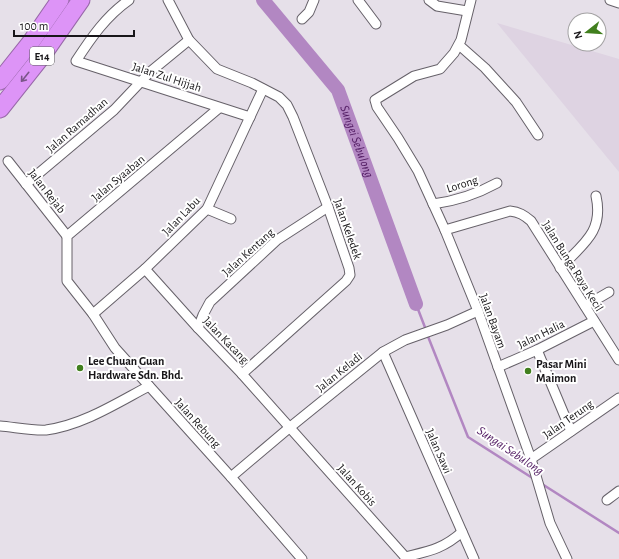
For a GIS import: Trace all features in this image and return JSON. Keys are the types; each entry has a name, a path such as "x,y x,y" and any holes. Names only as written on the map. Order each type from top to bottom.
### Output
{"highway":[{"name":"E14","path":"0,80 31,42 60,0"},
{"name":"E14","path":"0,109 42,56 81,0"}],"street":[{"name":"Jalan Zul Hijjah","path":"129,0 115,10 103,23 76,61 250,117"},
{"name":"Jalan Keledek","path":"168,0 189,40 217,69 252,83 279,97 290,111 328,207 349,268 350,275 346,281 242,374"},
{"path":"302,19 309,12 314,0"},
{"path":"358,0 376,24"},
{"path":"430,0 437,6 468,11"},
{"path":"471,0 458,45 485,68 516,102 538,135"},
{"path":"610,0 619,2"},
{"name":"Jalan Ramadhan","path":"26,184 114,110 159,64 189,40"},
{"name":"Jalan Bayam","path":"458,45 454,53 440,69 414,76 392,91 375,100 377,106 418,171 445,230 478,311 532,462 550,523 567,559"},
{"name":"Jalan Labu","path":"93,314 145,269 208,209 263,89"},
{"name":"Jalan Syaaban","path":"68,236 219,108"},
{"name":"Jalan Rejab","path":"8,161 68,236"},
{"name":"Lorong","path":"433,204 475,194 497,183"},
{"path":"560,268 593,233 597,220 598,208 596,196"},
{"name":"Jalan Kentang","path":"198,328 210,302 278,240 328,207"},
{"path":"208,209 231,218"},
{"name":"Jalan Bunga Raya Kecil","path":"445,230 502,212 510,211 517,211 531,221 619,360"},
{"name":"Jalan Rebung","path":"68,236 67,281 93,314 115,348 231,477 302,559"},
{"name":"Jalan Kacang","path":"145,269 242,374 289,428"},
{"path":"585,306 609,292"},
{"name":"Jalan Keladi","path":"231,477 383,352 405,340 447,325 478,311"},
{"name":"Jalan Halia","path":"498,368 594,321"},
{"path":"537,350 571,431"},
{"name":"Jalan Sawi","path":"383,352 474,559"},
{"path":"0,426 45,430 68,425 113,405 149,386"},
{"name":"Jalan Terung","path":"532,462 571,431 619,398"},
{"name":"Jalan Kobis","path":"289,428 406,558"},
{"path":"607,500 619,491"},
{"path":"406,558 439,548 451,542 462,532"}],"shaded area":[{"path":"497,23 567,44 567,52 595,52 619,59 619,172"}],"waterway":[{"name":"Sungei Sebulong","path":"263,0 338,90 416,304"},
{"name":"Sungai Sebulong","path":"416,304 426,330"},
{"name":"Sungai Sebulong","path":"427,334 468,437 534,479"},
{"name":"Sungai Sebulong","path":"542,484 619,533"}],"place":[{"name":"Lee Chuan Guan Hardware Sdn. Bhd.","path":"80,368"},
{"name":"Pasar Mini Maimon","path":"528,371"}]}
